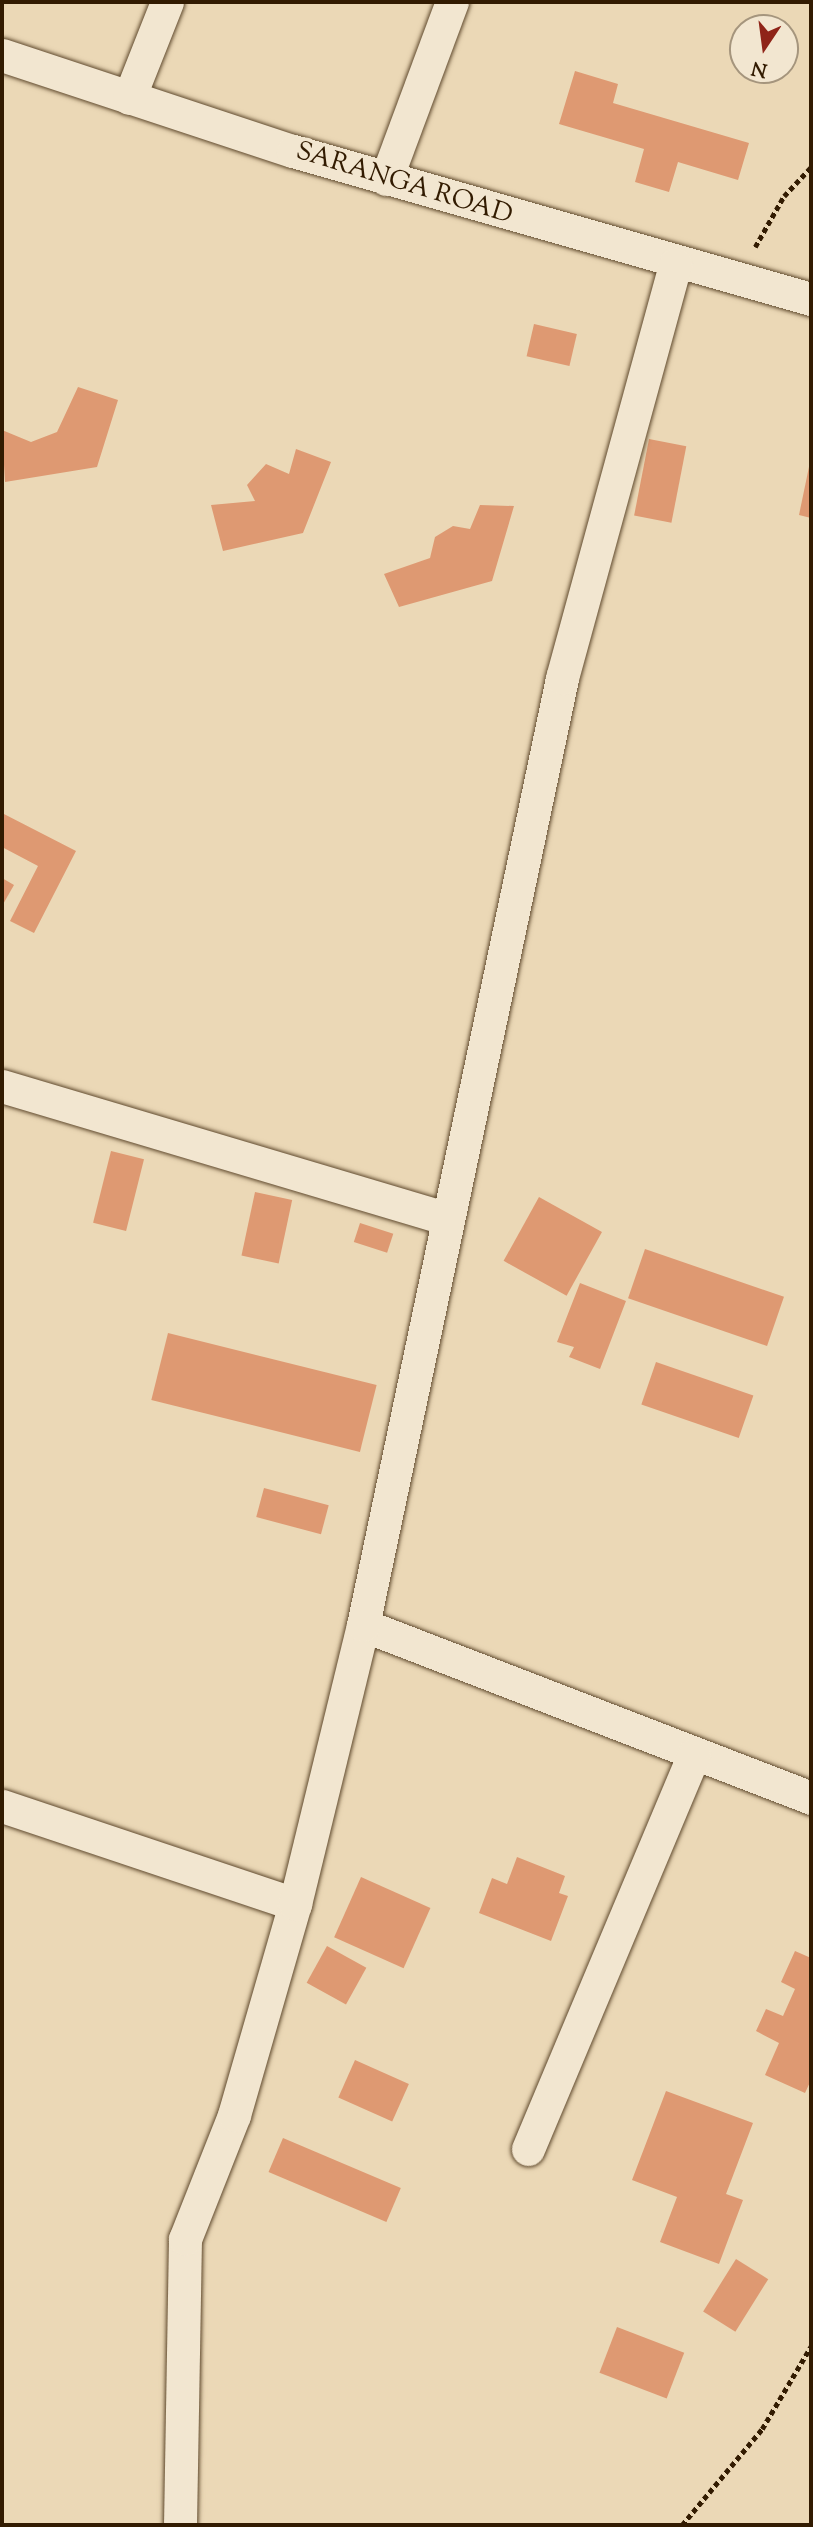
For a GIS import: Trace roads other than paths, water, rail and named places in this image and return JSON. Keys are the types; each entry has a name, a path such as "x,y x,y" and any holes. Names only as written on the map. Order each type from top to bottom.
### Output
{"street":[{"path":"129,98 167,2"},
{"path":"386,179 452,2"},
{"name":"SARANGA ROAD","path":"2,55 386,179 675,264 811,299"},
{"path":"180,2525 180,2287 186,2239 234,2115 295,1904 363,1625 444,1218 562,678 675,264"},
{"path":"2,1086 444,1218"},
{"path":"363,1625 811,1798"},
{"path":"528,2149 694,1754"},
{"path":"2,1806 295,1904"}]}
